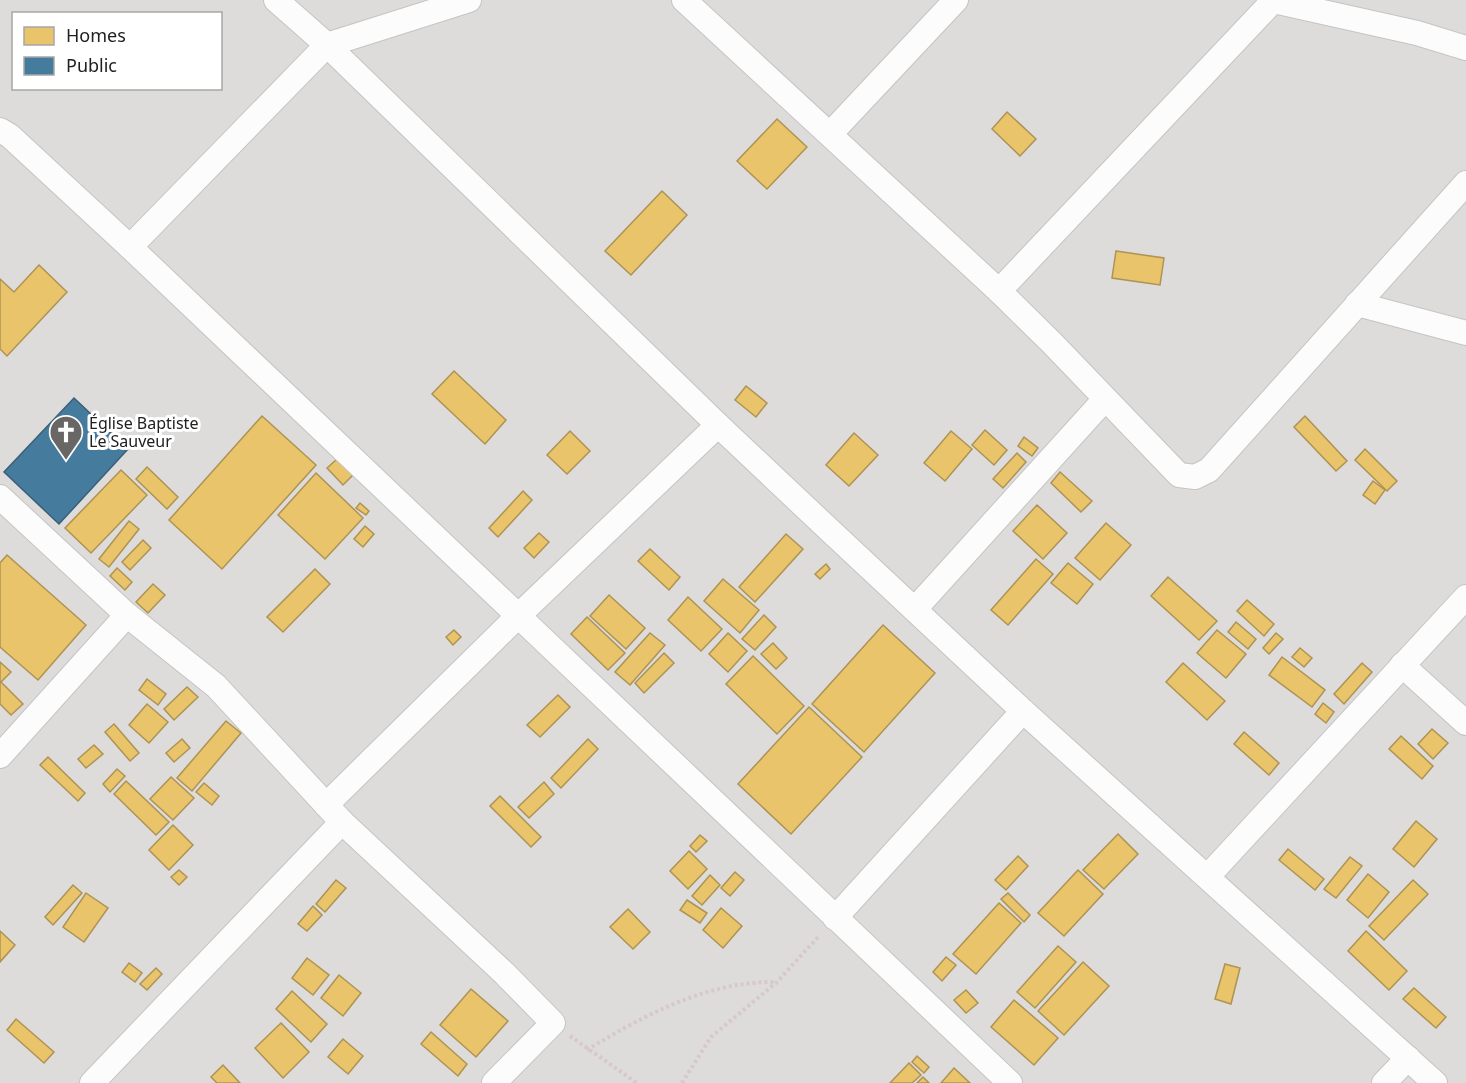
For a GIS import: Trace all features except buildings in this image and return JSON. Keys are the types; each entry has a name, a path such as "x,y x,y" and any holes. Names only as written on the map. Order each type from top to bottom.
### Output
{"street":[{"path":"276,0 327,45 718,425 1023,711 1435,1083"},
{"path":"129,247 327,45 469,0"},
{"path":"684,0 999,291 1179,475 1195,477 1209,470 1466,183"},
{"path":"831,134 956,0"},
{"path":"999,291 1271,1 1417,33 1466,48"},
{"path":"0,129 129,247 1010,1083"},
{"path":"1357,304 1466,333"},
{"path":"915,609 1105,399"},
{"path":"92,1083 334,814 517,617 718,425"},
{"path":"0,497 127,615 216,686 334,814 504,973 553,1023 494,1083"},
{"path":"1208,876 1466,597"},
{"path":"0,756 127,615"},
{"path":"1402,665 1466,723"},
{"path":"836,918 1023,711"},
{"path":"1384,1083 1408,1058"}],"path":[{"path":"682,1083 711,1037 777,982 836,918"},
{"path":"587,1050 629,1025 700,994 757,982 777,982"},
{"path":"553,1023 587,1050 637,1083"}],"shaded area":[{"path":"0,0 1466,0 1466,1083 0,1083"}],"place":[{"name":"Église Baptiste Le Sauveur","path":"66,461"}]}
